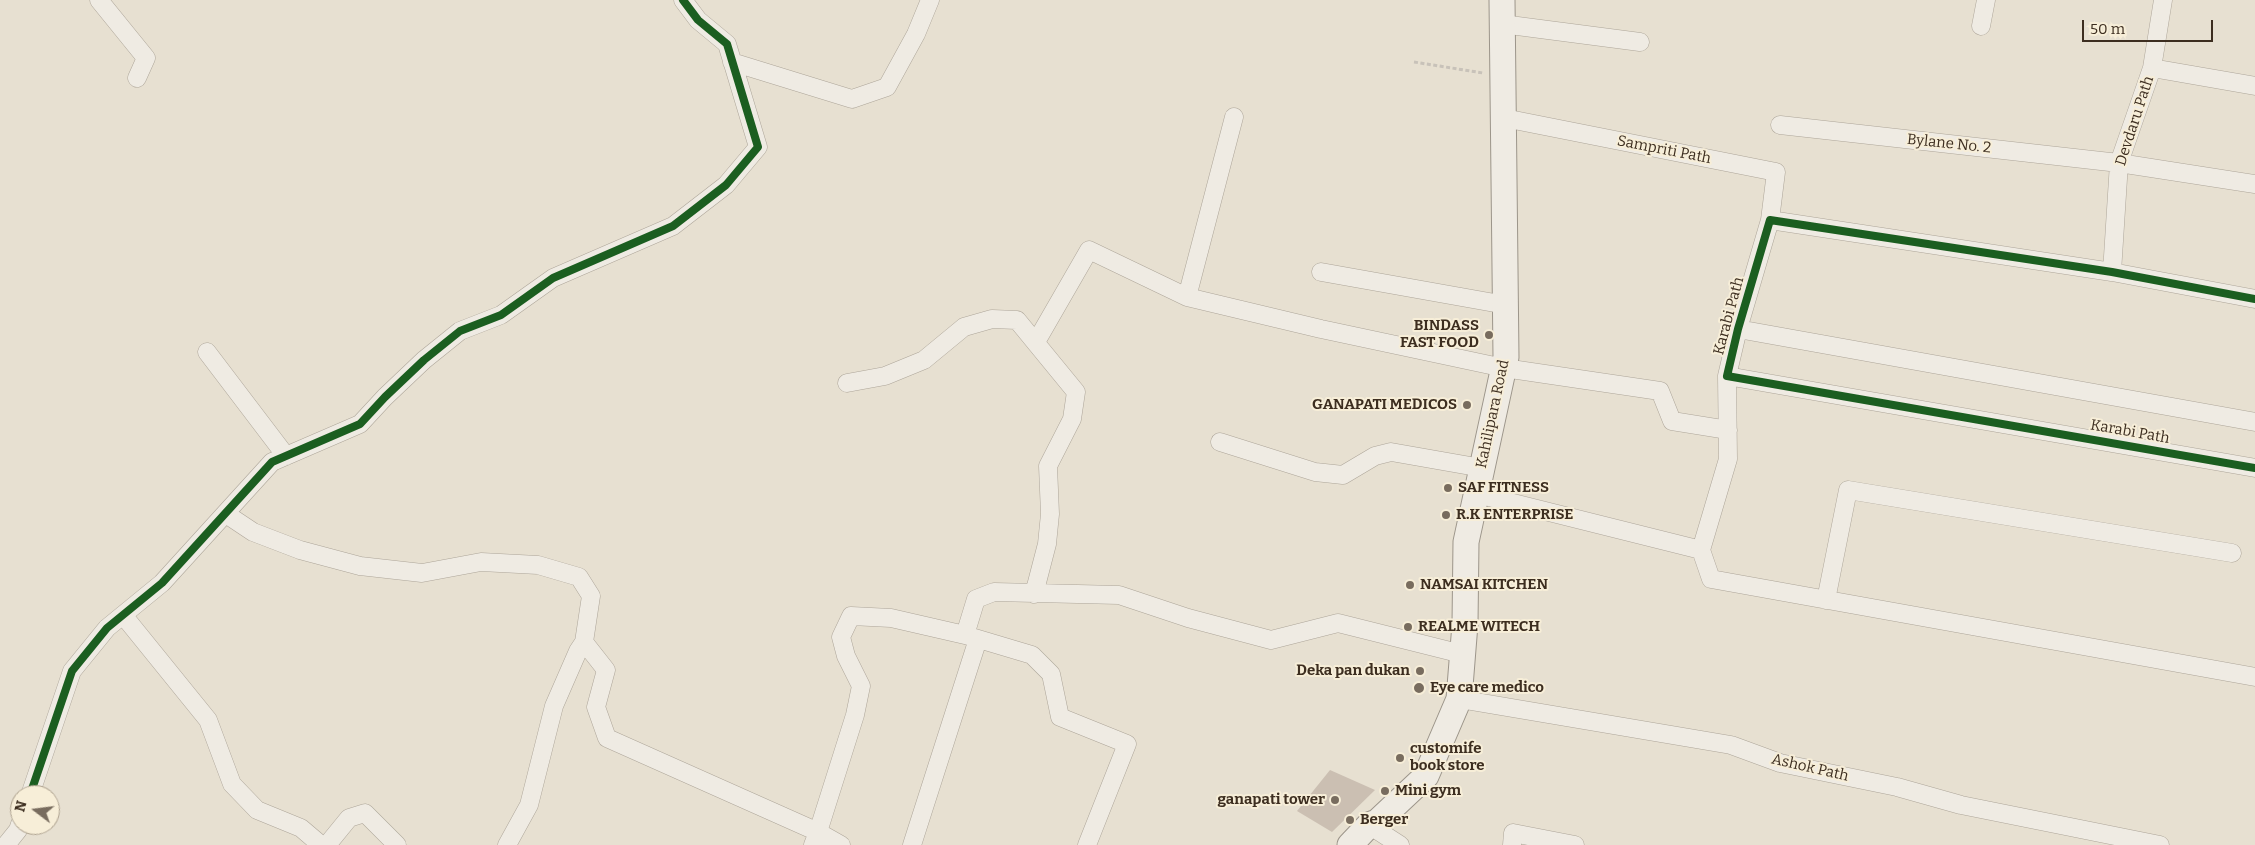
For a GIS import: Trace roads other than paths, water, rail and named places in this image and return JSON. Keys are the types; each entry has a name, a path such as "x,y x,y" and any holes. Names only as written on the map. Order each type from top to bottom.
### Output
{"main road":[{"name":"Kahilipara Road","path":"1350,845 1369,825 1377,822 1426,776 1459,699 1466,542 1506,357 1502,12"}],"street":[{"path":"98,0 146,58 137,78"},
{"path":"33,785 72,672 107,628 162,584 272,462 360,424 417,366 460,331 501,316 553,278 673,226 726,185 758,147 727,44 698,20 683,0"},
{"path":"732,62 852,99 887,86 916,34 930,0"},
{"path":"1981,26 1986,0"},
{"name":"Devdaru Path","path":"2112,272 2119,163 2152,68 2163,0"},
{"path":"1502,12 1640,42"},
{"path":"2152,68 2255,86"},
{"path":"1187,297 1234,117"},
{"name":"Sampriti Path","path":"1504,118 1776,172 1770,220"},
{"name":"Bylane No. 2","path":"1780,125 2119,163 2255,184"},
{"path":"1770,220 2112,272 2255,299"},
{"name":"Karabi Path","path":"1770,220 1738,329 1727,376 2255,468"},
{"path":"1036,342 1089,250 1187,297 1321,329 1504,368 1660,391 1672,421 1728,430"},
{"path":"1321,272 1506,305"},
{"path":"846,383 885,376 924,360 964,327 992,319 1017,320 1076,392 1072,419 1048,466 1050,514 1047,544 1034,594"},
{"path":"1738,329 2255,422"},
{"path":"208,352 286,456"},
{"path":"1727,376 1728,459 1701,550 1711,579 2255,677"},
{"path":"1220,442 1315,472 1343,476 1375,456 1391,452 1482,468"},
{"path":"1826,600 1848,490 2232,553"},
{"path":"1477,494 1701,550"},
{"path":"226,514 253,532 300,550 360,566 422,573 481,562 538,565 579,577 591,596 584,642 578,651 554,706 529,805 507,845"},
{"path":"912,845 971,637 976,599 994,592 1119,595 1188,618 1271,640 1338,623 1462,654"},
{"path":"123,615 208,720 232,784 257,810 301,828 322,845"},
{"path":"816,838 855,715 861,686 846,656 841,637 851,616 891,618 1032,654 1051,674 1060,718 1127,744 1087,845"},
{"path":"584,642 606,670 596,707 607,738 816,838 841,845"},
{"name":"Ashok Path","path":"1459,699 1731,745 1780,763 1897,787 1961,805 2160,845"},
{"path":"326,845 349,818 365,813 398,845"},
{"path":"1369,825 1400,845"},
{"path":"1512,845 1513,833 1575,845"},
{"path":"6,845 14,835"}],"place":[{"name":"BINDASS FAST FOOD","path":"1489,335"},
{"name":"GANAPATI MEDICOS","path":"1467,405"},
{"name":"SAF FITNESS","path":"1448,488"},
{"name":"R.K ENTERPRISE","path":"1446,515"},
{"name":"NAMSAI KITCHEN","path":"1410,585"},
{"name":"REALME WITECH","path":"1408,627"},
{"name":"Deka pan dukan","path":"1420,671"},
{"name":"Eye care medico","path":"1419,688"},
{"name":"customife book store","path":"1400,758"},
{"name":"Mini gym","path":"1385,791"},
{"name":"ganapati tower","path":"1335,800"},
{"name":"Berger","path":"1350,820"}]}
